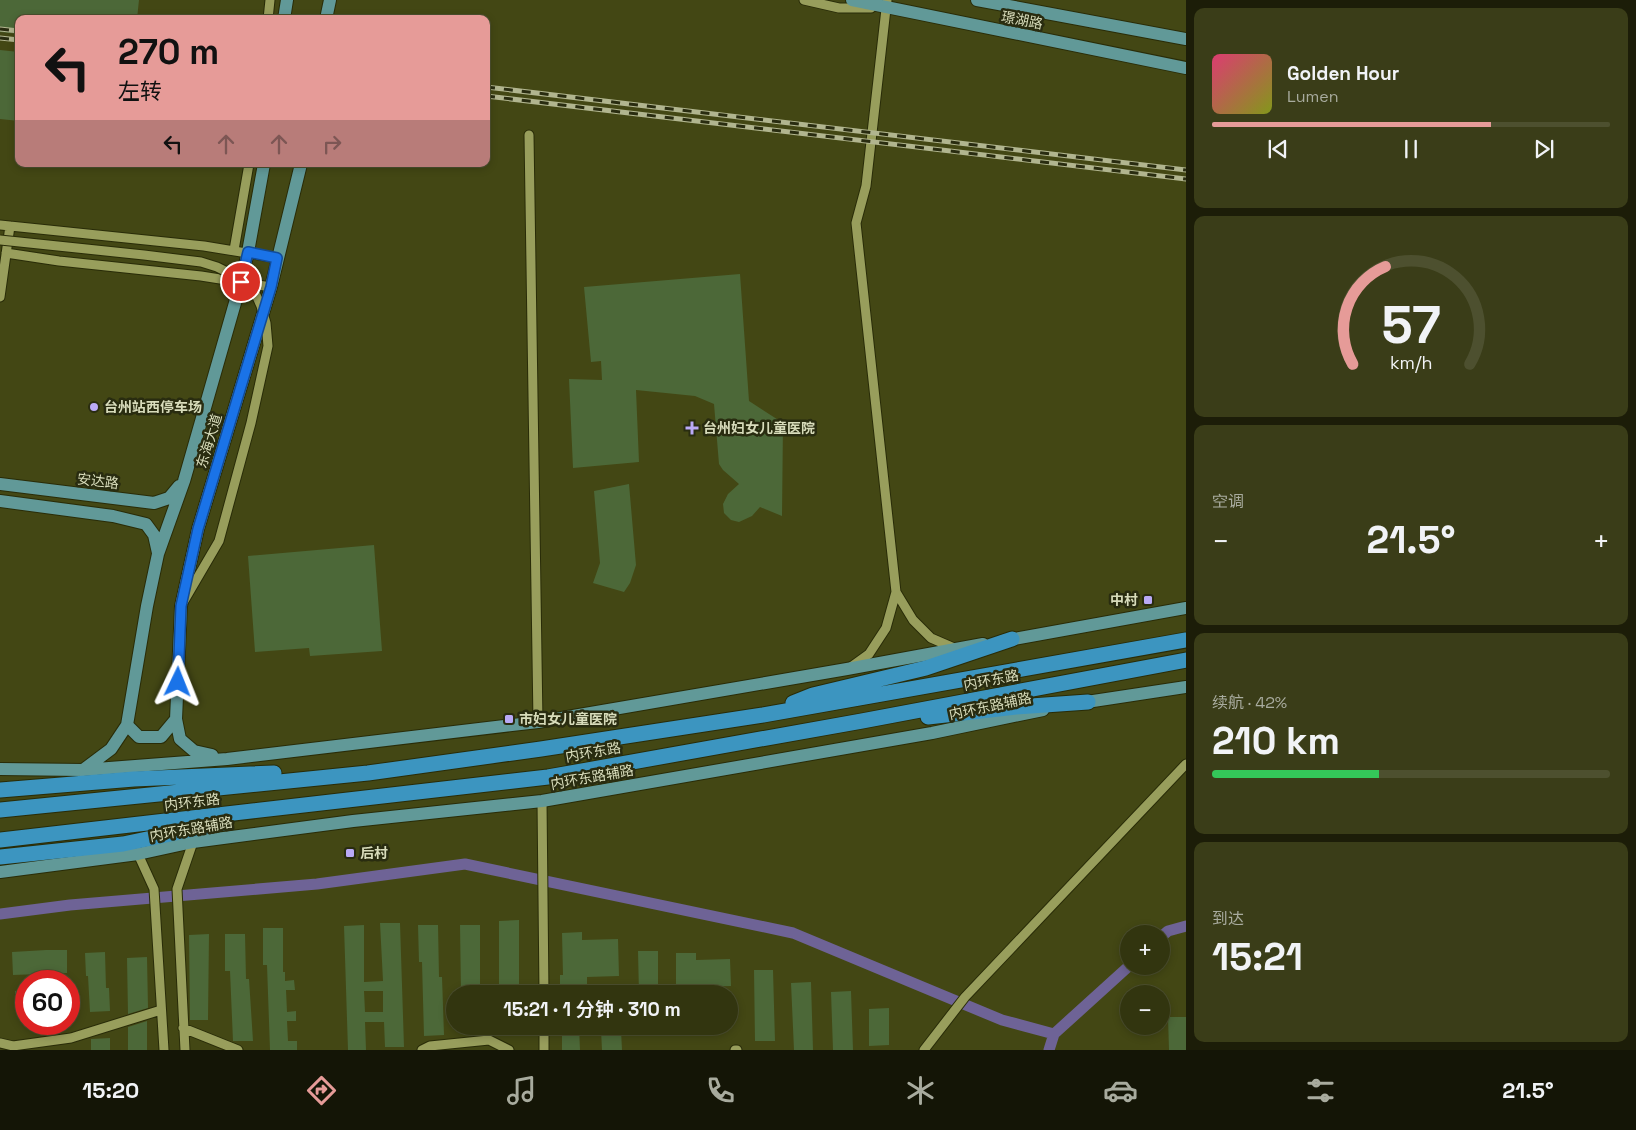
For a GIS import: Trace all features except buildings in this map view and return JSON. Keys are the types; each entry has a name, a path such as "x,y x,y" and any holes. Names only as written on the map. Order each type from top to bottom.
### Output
{"highway":[{"path":"763,715 813,695 926,668 1012,639"},
{"name":"内环东路","path":"0,810 368,773 541,749 763,715 1186,640"},
{"name":"内环东路","path":"0,840 548,777 862,721 1186,660"},
{"path":"862,721 930,717 1016,706 1088,702"},
{"path":"0,790 134,779 267,773 368,773"},
{"path":"0,858 123,844 327,803"}],"main road":[{"path":"285,15 287,0"},
{"path":"327,15 330,0"},
{"name":"璟湖路","path":"852,0 886,4 1186,68"},
{"name":"璟湖路","path":"977,0 1186,39"},
{"name":"东海大道","path":"83,770 111,749 127,725 147,606 158,554 184,481 241,282 263,167"},
{"name":"东海大道","path":"227,758 194,752 180,739 176,720 181,606 198,529 271,287 300,167"},
{"name":"安达路","path":"0,484 154,503 169,498 184,481"},
{"path":"0,501 113,516 146,524 154,535 158,554"},
{"path":"0,769 83,770 227,758 538,722 848,669 954,648 1186,608"},
{"name":"内环东路辅路","path":"0,872 138,854 193,842 542,801 932,733 1088,702 1186,688"},
{"path":"127,725 139,737 161,737 176,720"}],"street":[{"path":"268,15 270,0"},
{"path":"804,0 839,8 886,4 866,186 856,222 896,592 886,628 869,654 848,669"},
{"path":"529,135 538,722"},
{"path":"234,250 248,167"},
{"path":"0,225 234,250 277,258"},
{"path":"0,297 10,226"},
{"path":"0,239 201,262 217,267 239,278 256,295 266,323 268,346 251,423 219,541 181,606"},
{"path":"6,252 59,261 271,287"},
{"path":"896,592 913,620 931,638 954,648"},
{"path":"924,1050 965,997 1186,764"},
{"path":"542,801 544,985"},
{"path":"185,1050 177,889 193,842"},
{"path":"138,854 154,889 164,1050"},
{"path":"0,1043 13,1046 70,1038 161,1010"},
{"path":"183,1028 238,1050"},
{"path":"544,1035 544,1050"},
{"path":"422,1050 430,1046 489,1040 509,1050"}],"waterway":[{"path":"0,914 70,905 317,884 465,864 793,933 1002,1020 1054,1034"},
{"path":"1170,930 1186,926"},
{"path":"1049,1050 1054,1034 1120,974"}],"railway":[{"path":"0,29 15,31"},
{"path":"0,38 15,40"},
{"path":"490,87 1186,170"},
{"path":"490,96 1186,179"}],"place":[{"name":"台州站西停车场","path":"94,407"},
{"name":"台州妇女儿童医院","path":"692,428"},
{"name":"中村","path":"1148,600"},
{"name":"市妇女儿童医院","path":"509,719"},
{"name":"后村","path":"350,853"}],"route":[{"path":"178,682 181,606 198,529 271,287 277,258 248,252 241,282"}]}
